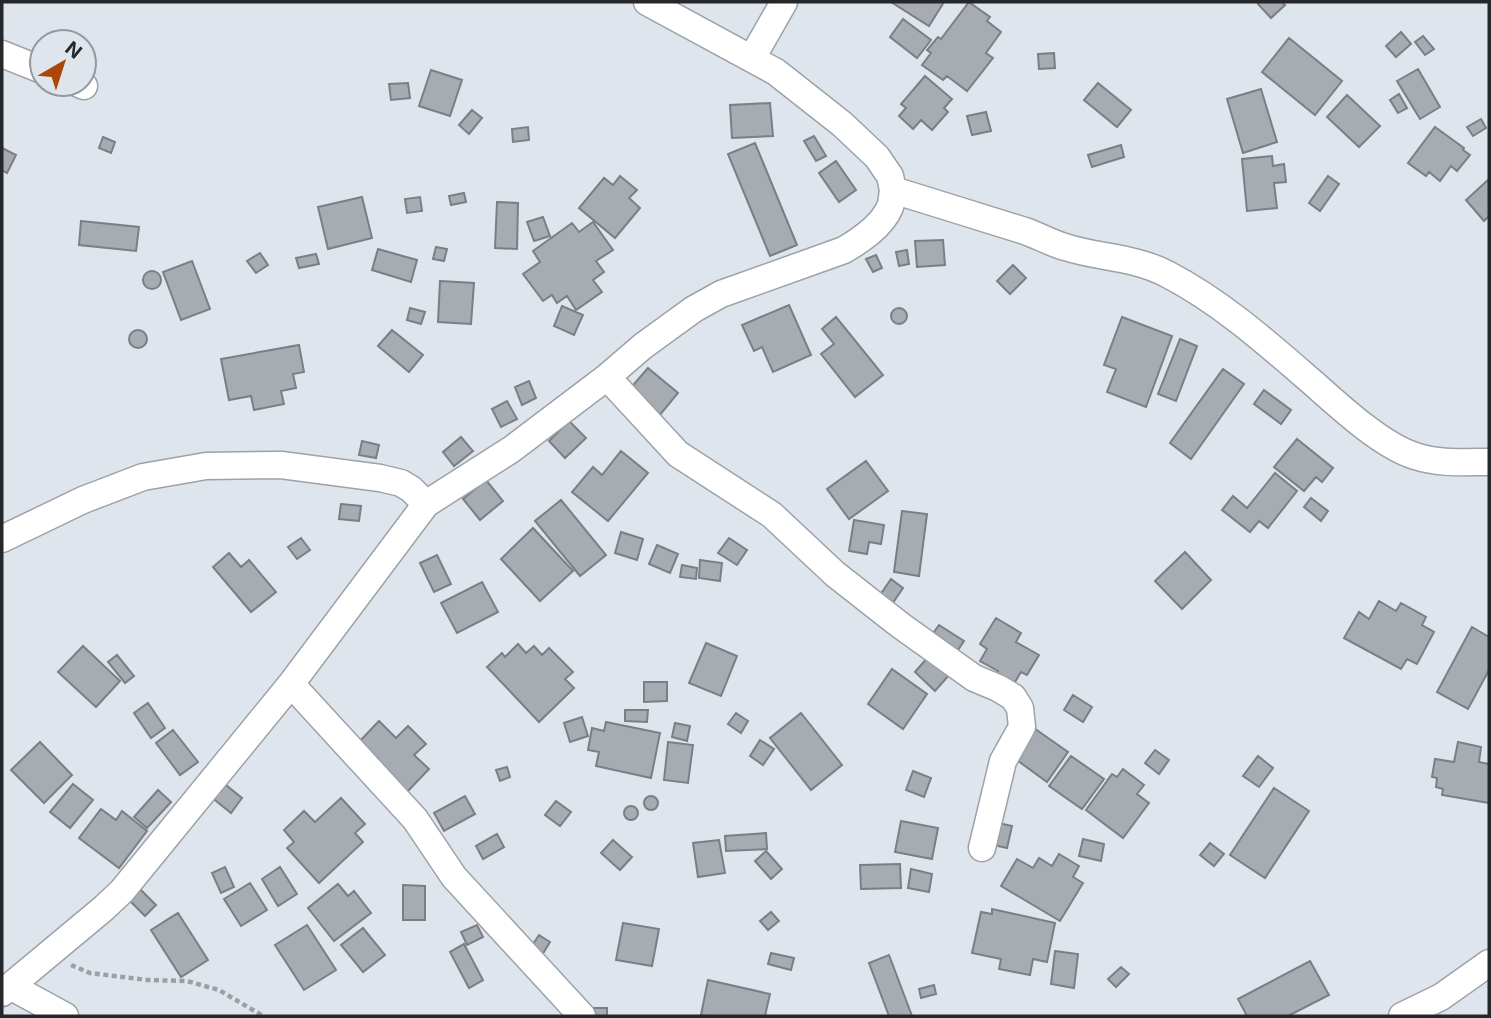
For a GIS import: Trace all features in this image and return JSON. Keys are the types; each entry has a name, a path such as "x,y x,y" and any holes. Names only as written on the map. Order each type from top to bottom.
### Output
{"street":[{"path":"65,1016 6,989 122,891 291,684 426,504 512,449 694,309 721,294 844,250 862,240 890,207 893,190 890,176 877,157 842,124 776,72 647,2"},
{"path":"752,58 784,2"},
{"path":"2,54 28,64"},
{"path":"893,190 1084,253 1138,263 1165,273 1258,336 1347,413 1385,441 1413,456 1440,462 1489,462"},
{"path":"607,377 678,454 772,514 835,574 900,625 974,678 1013,697 1020,708 1021,727 1003,761 982,848"},
{"path":"2,539 83,500 143,477 206,466 281,465 380,478 411,489 426,504"},
{"path":"291,684 415,819 454,877 582,1016"},
{"path":"1402,1016 1441,997 1489,963"}],"path":[{"path":"48,955 90,973 146,980 187,981 219,990 263,1016"}],"building":[{"path":"891,2 944,2 929,26"},
{"path":"969,2 990,17 987,21 1001,32 986,53 993,58 967,91 947,76 943,80 922,65 931,53 927,50 938,37 941,39"},
{"path":"1281,2 1285,5 1271,18 1258,4"},
{"path":"903,19 931,40 917,58 890,37"},
{"path":"1401,32 1411,44 1396,57 1386,46"},
{"path":"1423,36 1434,49 1425,55 1415,42"},
{"path":"1289,38 1342,81 1315,115 1262,72"},
{"path":"1054,53 1055,68 1039,69 1038,54"},
{"path":"1418,69 1440,107 1420,119 1397,81"},
{"path":"431,70 462,80 450,116 419,106"},
{"path":"925,76 952,99 944,108 948,112 932,130 921,120 913,129 899,116 906,108 901,104"},
{"path":"408,83 410,98 391,100 389,84"},
{"path":"1098,83 1131,110 1117,127 1084,100"},
{"path":"1261,89 1277,142 1243,153 1227,99"},
{"path":"1399,94 1407,108 1398,113 1390,100"},
{"path":"1347,95 1380,126 1359,147 1327,117"},
{"path":"770,103 773,136 732,138 730,105"},
{"path":"472,110 482,118 469,134 459,125"},
{"path":"986,112 991,131 972,135 967,116"},
{"path":"1481,119 1486,128 1473,136 1467,127"},
{"path":"528,127 529,140 513,142 512,129"},
{"path":"1435,127 1470,155 1457,171 1451,166 1440,181 1429,172 1426,176 1408,163"},
{"path":"814,136 826,156 816,161 804,141"},
{"path":"103,137 115,142 111,153 99,148"},
{"path":"755,143 797,245 770,256 728,154"},
{"path":"1121,145 1124,157 1092,167 1088,155"},
{"path":"2,148 16,155 7,173 2,170"},
{"path":"1272,156 1273,166 1284,164 1286,182 1274,183 1277,208 1247,211 1242,159"},
{"path":"836,161 856,190 839,202 819,173"},
{"path":"620,176 637,190 629,198 640,208 615,238 579,208 604,178 613,185"},
{"path":"1328,176 1339,184 1320,211 1309,203"},
{"path":"1489,179 1489,216 1484,221 1466,200"},
{"path":"464,193 466,202 451,205 449,196"},
{"path":"362,197 372,238 328,249 318,207"},
{"path":"420,197 422,211 407,213 405,199"},
{"path":"497,202 518,203 517,249 495,248"},
{"path":"543,217 550,236 534,241 527,222"},
{"path":"81,221 139,227 136,251 79,245"},
{"path":"593,222 613,250 596,261 604,272 593,280 602,292 576,310 567,296 557,303 552,295 543,301 523,274 540,262 533,251 572,223 579,232"},
{"path":"943,240 945,265 917,267 915,241"},
{"path":"436,247 447,249 444,261 433,259"},
{"path":"378,249 417,260 411,282 372,270"},
{"path":"907,250 909,264 899,266 896,252"},
{"path":"260,253 268,265 256,273 247,261"},
{"path":"316,254 319,264 299,268 296,258"},
{"path":"876,255 882,268 873,272 866,259"},
{"path":"192,261 210,309 181,320 163,272"},
{"path":"1013,265 1026,278 1010,294 997,281"},
{"path":"152,271 158,274 161,280 158,286 152,289 146,286 143,280 146,274"},
{"path":"440,281 474,283 471,324 438,322"},
{"path":"789,305 811,355 773,372 762,347 754,351 742,325"},
{"path":"562,306 583,315 574,335 554,326"},
{"path":"410,308 425,312 421,324 407,320"},
{"path":"896,308 902,308 907,316 905,322 896,324 891,319 891,313"},
{"path":"836,317 883,375 855,397 821,354 834,344 822,329"},
{"path":"1122,317 1172,336 1146,407 1107,392 1116,369 1104,365"},
{"path":"138,330 144,333 147,339 144,345 138,348 132,345 129,339 132,333"},
{"path":"392,330 423,355 409,372 378,346"},
{"path":"1180,339 1197,346 1176,401 1158,394"},
{"path":"299,345 304,372 293,374 296,388 281,391 284,404 254,410 251,396 229,400 221,359"},
{"path":"648,368 678,393 659,416 629,390"},
{"path":"1223,369 1244,384 1191,459 1170,443"},
{"path":"529,381 536,398 522,405 515,387"},
{"path":"1264,390 1291,410 1281,424 1254,404"},
{"path":"507,401 517,419 501,427 492,409"},
{"path":"569,421 586,438 565,458 549,441"},
{"path":"461,437 473,451 454,466 443,452"},
{"path":"1297,439 1333,468 1322,482 1316,477 1304,491 1274,467"},
{"path":"362,441 379,445 376,458 359,455"},
{"path":"621,451 648,473 608,521 572,492 593,467 602,475"},
{"path":"866,461 888,491 849,519 827,489"},
{"path":"1275,473 1297,491 1268,528 1259,521 1250,532 1222,510 1233,496 1247,508"},
{"path":"486,480 503,501 480,520 463,499"},
{"path":"1311,498 1328,511 1321,521 1304,507"},
{"path":"561,500 606,555 580,576 535,521"},
{"path":"341,504 361,506 359,521 339,519"},
{"path":"902,511 927,514 919,576 894,572"},
{"path":"854,520 884,525 881,544 869,542 867,554 849,551"},
{"path":"533,528 573,571 540,601 501,559"},
{"path":"621,532 643,539 637,560 615,553"},
{"path":"301,538 310,550 297,559 288,547"},
{"path":"729,538 747,550 737,565 718,553"},
{"path":"657,545 678,554 670,573 649,564"},
{"path":"1185,552 1211,580 1182,609 1155,581"},
{"path":"229,553 241,567 249,560 276,592 251,612 213,567"},
{"path":"437,555 451,584 434,592 420,563"},
{"path":"700,560 722,563 720,581 699,578"},
{"path":"682,565 697,568 696,579 680,577"},
{"path":"891,579 903,588 890,607 878,598"},
{"path":"482,582 498,612 457,633 441,603"},
{"path":"1379,601 1396,611 1401,603 1426,617 1422,625 1434,632 1417,664 1407,659 1401,669 1344,638 1359,612 1369,619"},
{"path":"996,618 1021,633 1016,642 1039,655 1027,675 1021,672 1012,687 995,676 998,671 980,661 987,649 980,644"},
{"path":"939,625 964,641 954,656 929,639"},
{"path":"1472,627 1489,637 1489,670 1468,709 1437,692"},
{"path":"706,643 737,656 721,696 689,683"},
{"path":"518,644 526,653 534,646 542,655 549,648 573,672 565,679 574,688 539,722 487,667 502,653 505,657"},
{"path":"83,646 120,681 96,707 58,672"},
{"path":"117,655 134,676 125,683 108,662"},
{"path":"928,657 949,675 935,691 915,672"},
{"path":"892,669 927,694 903,729 868,704"},
{"path":"644,682 667,682 667,701 644,702"},
{"path":"1073,695 1092,707 1083,722 1064,710"},
{"path":"148,703 165,728 151,738 134,713"},
{"path":"625,710 648,710 647,722 625,721"},
{"path":"736,713 748,721 741,733 728,724"},
{"path":"801,713 842,765 811,790 770,738"},
{"path":"582,717 588,736 570,742 564,723"},
{"path":"379,721 396,738 408,726 426,744 414,755 429,769 407,792 357,744"},
{"path":"606,722 660,733 651,778 596,766 599,752 588,750 592,728 604,731"},
{"path":"675,723 690,726 687,741 672,737"},
{"path":"1031,726 1068,752 1047,782 1010,755"},
{"path":"173,730 198,762 180,775 156,743"},
{"path":"760,740 774,749 763,765 750,756"},
{"path":"40,742 72,775 44,803 11,770"},
{"path":"668,742 693,745 688,783 664,780"},
{"path":"1458,742 1481,747 1479,762 1489,764 1489,803 1442,795 1443,789 1436,787 1437,778 1432,777 1435,759 1454,762"},
{"path":"1155,750 1169,760 1159,774 1145,763"},
{"path":"1071,756 1104,779 1082,809 1049,786"},
{"path":"1258,756 1273,768 1259,787 1243,776"},
{"path":"507,767 510,777 500,781 496,770"},
{"path":"1123,769 1144,785 1137,794 1149,803 1123,838 1086,810 1112,774 1117,777"},
{"path":"913,771 931,778 924,797 906,790"},
{"path":"221,781 242,798 231,813 210,796"},
{"path":"73,784 93,800 70,828 50,812"},
{"path":"1274,788 1309,811 1265,878 1230,855"},
{"path":"158,790 171,802 147,828 134,817"},
{"path":"465,796 475,814 444,831 434,813"},
{"path":"648,796 654,796 658,803 654,810 648,810 644,806 644,800"},
{"path":"341,798 365,824 355,833 363,842 319,883 287,848 294,842 284,830 304,811 315,822"},
{"path":"556,801 571,812 560,826 545,815"},
{"path":"628,806 634,806 638,813 634,820 628,820 624,816 624,810"},
{"path":"101,809 116,820 122,811 147,831 119,868 79,838"},
{"path":"901,821 938,828 932,859 895,852"},
{"path":"994,822 1012,826 1007,848 989,844"},
{"path":"766,833 767,849 726,851 725,836"},
{"path":"497,834 504,847 483,859 476,846"},
{"path":"1083,839 1104,844 1101,861 1079,856"},
{"path":"613,840 632,857 620,870 601,853"},
{"path":"719,840 725,873 698,877 693,843"},
{"path":"1210,843 1224,854 1214,866 1200,855"},
{"path":"766,851 782,869 771,879 755,861"},
{"path":"1059,854 1079,866 1073,877 1083,883 1060,921 1001,886 1017,859 1033,868 1039,858 1052,866"},
{"path":"900,864 901,888 861,889 860,865"},
{"path":"225,867 234,887 221,893 212,873"},
{"path":"280,867 297,894 278,906 262,879"},
{"path":"911,869 932,874 929,892 908,888"},
{"path":"250,883 267,910 241,926 224,899"},
{"path":"338,884 348,896 354,891 371,913 334,941 308,908"},
{"path":"403,885 425,886 425,920 403,920"},
{"path":"139,888 156,905 145,916 128,899"},
{"path":"992,909 1055,923 1047,962 1033,959 1030,975 999,969 1001,959 972,953 981,912 992,914"},
{"path":"771,912 779,921 768,930 760,921"},
{"path":"178,913 208,960 181,977 151,930"},
{"path":"623,923 659,929 652,966 616,960"},
{"path":"307,925 336,970 304,990 275,945"},
{"path":"477,925 483,937 467,945 461,932"},
{"path":"363,928 385,955 363,972 341,945"},
{"path":"539,935 550,942 542,955 531,947"},
{"path":"464,944 483,980 469,988 450,952"},
{"path":"1055,951 1078,954 1074,988 1051,984"},
{"path":"771,953 794,958 791,970 768,964"},
{"path":"889,955 912,1016 889,1016 869,963"},
{"path":"1310,961 1329,995 1288,1016 1247,1016 1238,999"},
{"path":"1121,967 1129,974 1116,987 1108,979"},
{"path":"708,980 770,994 765,1016 701,1015"},
{"path":"934,985 936,994 921,998 919,989"},
{"path":"594,1008 607,1008 607,1016 594,1016"}]}
